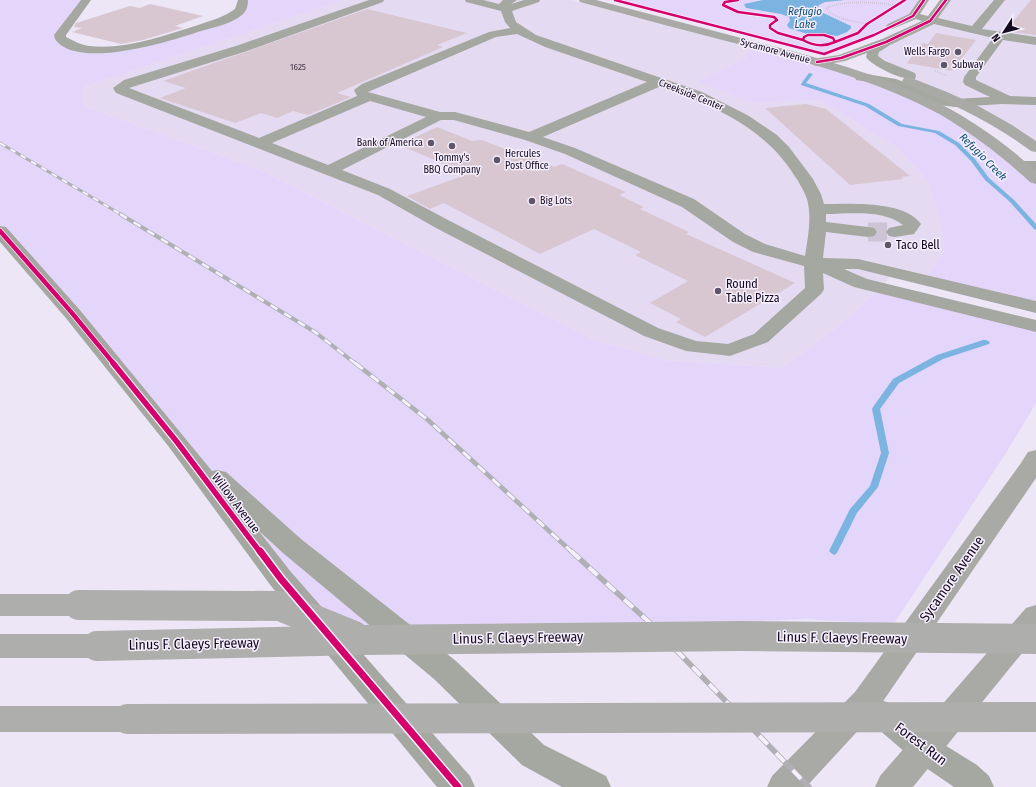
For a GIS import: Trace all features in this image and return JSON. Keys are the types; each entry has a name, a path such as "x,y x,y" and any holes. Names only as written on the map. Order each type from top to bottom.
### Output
{"highway":[{"path":"0,605 280,606 362,640"},
{"name":"Linus F. Claeys Freeway","path":"0,646 97,646 362,640 732,636 1036,639"},
{"path":"0,719 1036,717"}],"main road":[{"name":"Sycamore Avenue","path":"584,0 820,58"},
{"name":"Sycamore Avenue","path":"615,0 820,58 921,100 968,125 1028,166 1036,180"},
{"path":"841,58 884,71 944,94 1019,135 1036,148"},
{"name":"Sycamore Avenue","path":"784,787 866,701 1028,472 1036,458"},
{"path":"892,787 1036,616"}],"street":[{"path":"86,0 60,35 61,39 72,46 98,50 141,45 215,23 237,13 242,8 244,0"},
{"path":"379,0 240,49 128,83 120,88 330,170 439,116"},
{"path":"470,0 510,4 535,0"},
{"path":"820,58 874,35 913,16 924,0"},
{"path":"820,58 841,58 886,42 931,20 946,0"},
{"path":"976,30 1000,0"},
{"name":"Creekside Center","path":"330,170 384,192 442,224 651,332 694,347 730,350 760,338 815,289 814,263 817,204 797,166 777,142 767,134 718,104 558,47 520,30 512,24 509,19 510,4"},
{"path":"913,16 1000,36 1036,41"},
{"path":"520,30 493,34 361,90 362,94 439,116 455,116 530,137 570,151 669,194 707,215 739,238 759,248 787,257 814,263 861,283 1036,326"},
{"path":"1000,36 970,77 970,82 1006,100"},
{"path":"886,42 873,51 872,57 881,64 944,94"},
{"path":"861,76 891,82 939,101 962,103 1006,100 1033,103"},
{"path":"530,137 659,82"},
{"path":"260,143 369,96"},
{"path":"816,217 885,212 905,218 912,224 908,230 895,232"},
{"path":"816,217 852,231 868,232"},
{"name":"Willow Avenue","path":"0,231 72,312 177,442 281,579 458,787"},
{"path":"814,263 858,264 1036,307"},
{"path":"177,442 292,546 445,670 533,754 594,787"},
{"name":"Forest Run","path":"866,701 924,749 965,776 977,787"}],"path":[{"path":"867,24 837,17 830,14 826,8 836,3 854,1 896,4"},
{"path":"887,10 896,4"},
{"path":"863,30 867,24 874,19"}],"shaded area":[{"path":"0,0 86,0 60,35 72,46 127,48 226,19 243,0 345,0 84,87 83,106 258,169 594,340 664,360 783,368 846,320 880,288 1036,326 1036,403 1006,453 893,625 806,619 362,640 317,612 0,231"},
{"path":"345,0 572,0 751,48 744,59 699,81 752,103 820,100 899,149 927,180 939,216 945,250 925,280 893,273 880,288 846,320 783,368 664,360 594,340 258,169 83,106 84,87"},
{"path":"615,0 924,0 913,16 874,35 824,54"},
{"path":"946,0 1036,0 1036,148 979,111 881,64 873,51 930,21"},
{"path":"753,44 861,77 968,125 1036,179 1036,307 925,280 945,250 939,216 927,180 899,149 820,100 752,103 698,81 744,59"}],"water":[{"name":"Refugio Lake","path":"763,0 845,0 825,2 819,5 817,10 851,26 851,28 847,32 837,36 807,34 789,28 787,25 790,21 789,17 781,14 746,8 744,4"}],"building":[{"path":"1031,0 1036,0 1036,35 1005,31"},
{"path":"150,4 203,16 175,26 183,28 143,40 121,44 72,32 82,28 74,27 76,23 130,6 140,8"},
{"path":"367,9 467,33 437,45 443,47 337,93 351,97 308,115 293,111 277,118 261,113 235,123 160,98 186,88 163,81"},
{"path":"936,33 976,40 952,71 907,63 922,43 928,44"},
{"path":"806,104 826,109 910,176 901,177 904,179 850,185 765,108"},
{"path":"437,127 472,141 482,140 526,157 530,156 554,167 562,164 626,192 619,195 644,207 640,209 689,232 686,234 795,283 705,337 676,322 681,319 650,303 688,281 635,255 641,252 594,229 540,254 444,203 430,209 407,196 468,174 399,145"}],"waterway":[{"name":"Refugio Creek","path":"811,74 803,84 867,105 900,125 937,132 957,144 973,160 987,179 1012,201 1036,228"},
{"name":"Refugio Creek","path":"834,551 853,511 874,487 885,453 876,409 896,381 940,357 986,342"}],"tunnel":[{"path":"868,232 895,232"}],"railway":[{"path":"0,143 122,215"},
{"path":"120,214 315,332 356,364"},
{"path":"355,363 428,420 572,552"},
{"path":"571,551 649,622 809,787"}],"cycle path":[{"path":"615,0 824,54 874,35 913,16 924,0"},
{"path":"738,0 725,2 723,5 738,12 774,17 777,20 770,25 770,28 778,33 803,40"},
{"path":"835,42 858,33 867,24 905,0"},
{"path":"817,62 841,58 886,42 930,21 946,0"},
{"path":"808,35 824,35 833,38 835,42 823,45 811,44 803,40 804,37 808,35"},
{"path":"0,231 72,313 177,442 281,579 458,787"}],"place":[{"name":"Wells Fargo","path":"958,52"},
{"name":"Subway","path":"944,65"},
{"name":"Bank of America","path":"431,143"},
{"name":"Tommy's BBQ Company","path":"452,146"},
{"name":"Hercules Post Office","path":"497,160"},
{"name":"Big Lots","path":"532,201"},
{"name":"Taco Bell","path":"888,245"},
{"name":"Round Table Pizza","path":"718,291"}]}
